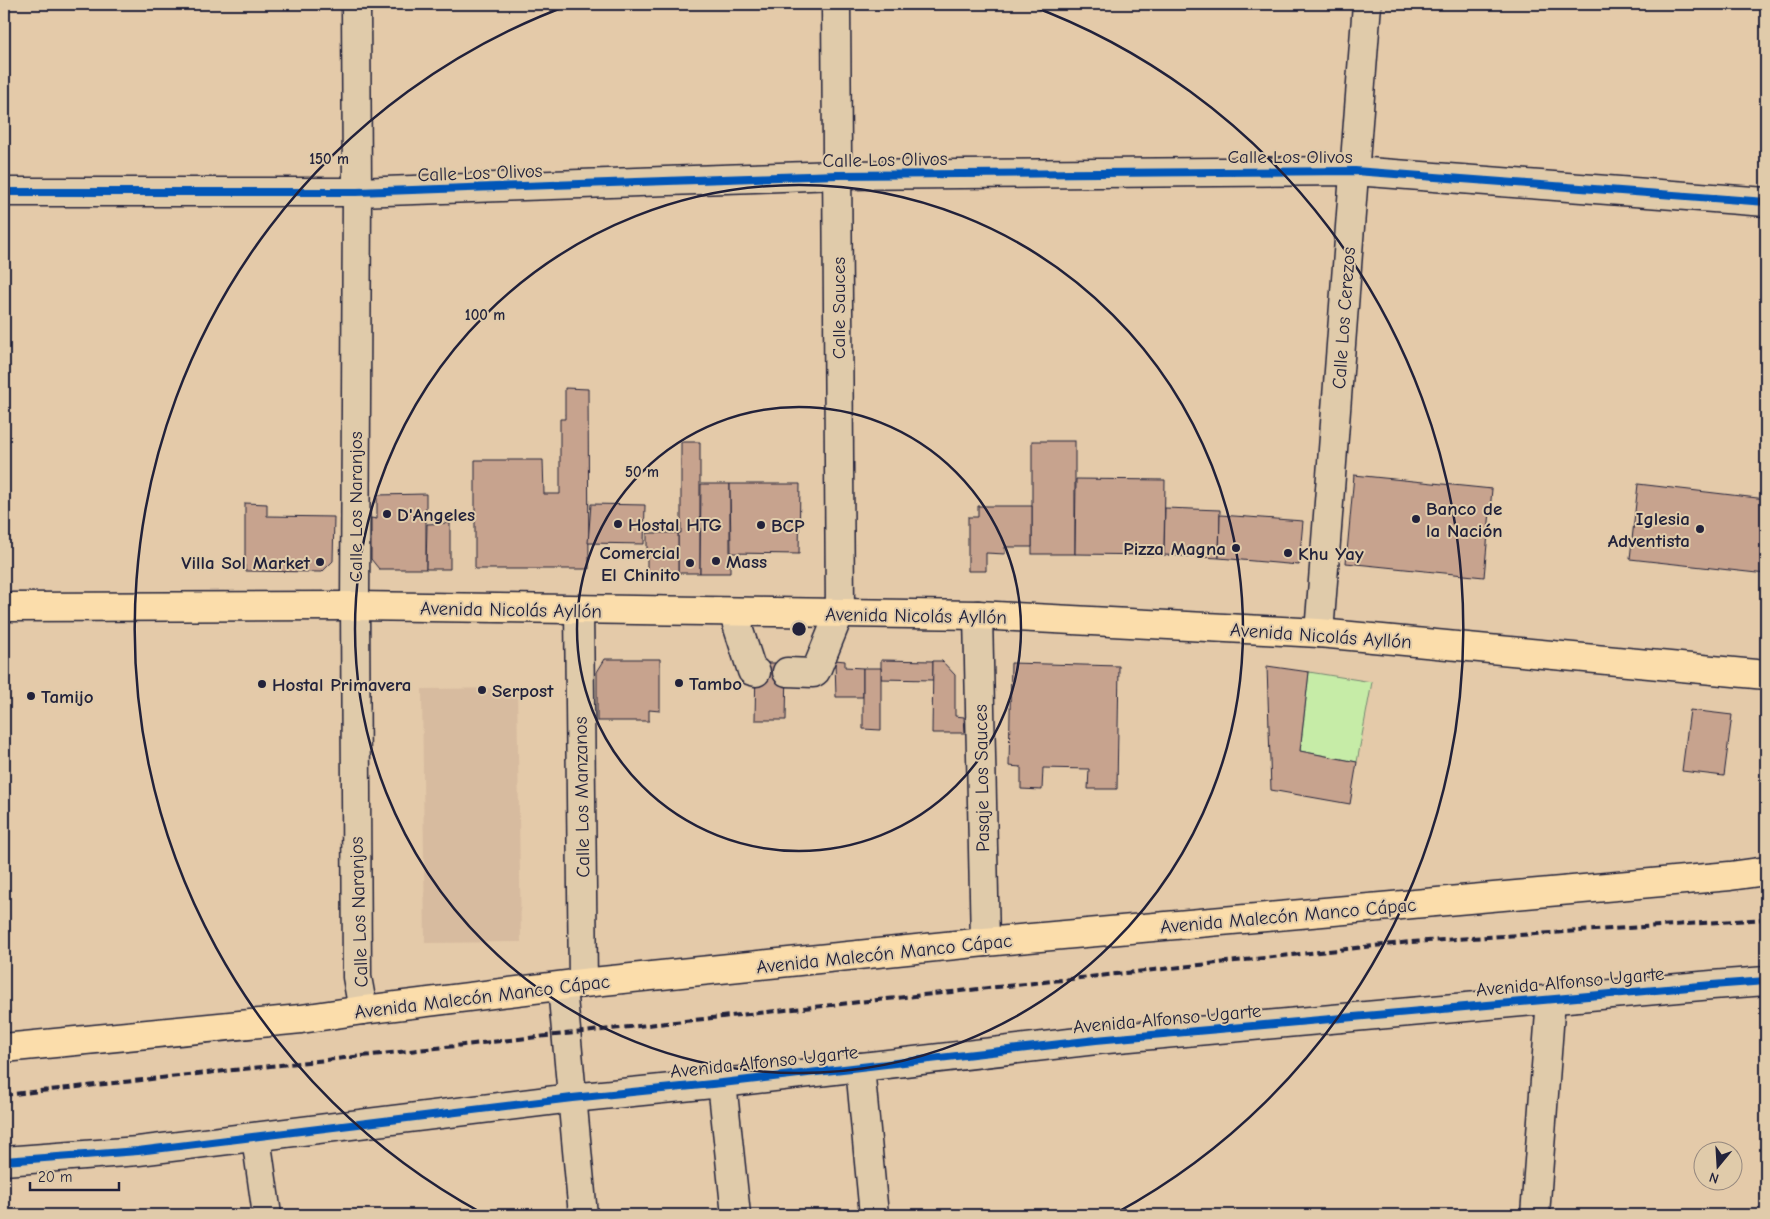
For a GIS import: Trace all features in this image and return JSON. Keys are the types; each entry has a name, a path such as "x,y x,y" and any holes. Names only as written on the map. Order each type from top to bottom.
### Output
{"highway":[{"name":"Avenida Nicolás Ayllón","path":"4,607 355,606 978,615 1319,633 1766,675"},
{"name":"Avenida Malecón Manco Cápac","path":"4,1048 301,1019 572,985 985,942 1730,876 1766,870"}],"street":[{"name":"Calle Los Naranjos","path":"356,4 355,606 357,977 363,1010"},
{"name":"Calle Sauces","path":"836,4 840,612"},
{"name":"Calle Los Cerezos","path":"1319,633 1367,4"},
{"name":"Calle Los Olivos","path":"4,192 357,192 837,175 1355,172 1766,202"},
{"name":"Calle Los Manzanos","path":"579,610 572,985 572,1098 583,1215"},
{"path":"733,612 752,671 756,672"},
{"path":"787,672 812,673 816,671 840,612"},
{"name":"Pasaje Los Sauces","path":"978,615 985,942"},
{"name":"Avenida Alfonso Ugarte","path":"4,1161 138,1151 572,1098 722,1083 1096,1040 1712,984 1766,981"},
{"path":"1535,1215 1551,999"},
{"path":"860,1067 874,1215"},
{"path":"722,1083 736,1215"},
{"path":"256,1137 267,1215"}],"shaded area":[{"path":"517,688 521,942 425,943 422,689"}],"green space":[{"path":"1309,672 1372,682 1357,762 1300,751"}],"building":[{"path":"565,388 588,389 589,569 475,569 475,460 543,460 544,494 560,494 560,419 565,419"},
{"path":"1032,441 1075,441 1075,554 1032,554"},
{"path":"681,442 700,442 700,573 678,573 678,533 681,533"},
{"path":"1354,475 1492,489 1484,577 1346,563"},
{"path":"1076,479 1165,480 1164,555 1075,554"},
{"path":"701,484 730,484 730,573 700,573"},
{"path":"730,484 800,484 799,554 731,553"},
{"name":"Iglesia Adventista","path":"1638,484 1766,499 1766,574 1630,559"},
{"path":"426,494 426,569 379,569 371,559 371,518 377,519 377,495"},
{"path":"245,503 267,504 267,516 334,517 333,561 322,572 245,571"},
{"path":"591,504 645,505 644,544 588,543"},
{"path":"978,506 1032,506 1032,547 1005,547 1005,554 986,553 986,571 968,571 968,517 978,517"},
{"path":"1165,508 1220,510 1219,558 1164,555"},
{"path":"1220,515 1303,521 1299,565 1219,558"},
{"path":"450,523 450,569 426,569 427,524"},
{"path":"647,533 678,533 678,573 647,572"},
{"path":"605,659 660,659 660,711 649,710 649,721 597,721 597,672"},
{"path":"835,660 845,661 845,667 863,668 863,697 836,697"},
{"path":"881,660 933,661 933,680 881,679"},
{"path":"933,661 942,661 955,675 955,716 964,717 965,733 932,733"},
{"path":"756,663 787,663 786,720 755,720"},
{"path":"1011,663 1119,666 1117,789 1088,789 1089,769 1043,768 1042,790 1021,789 1021,767 1009,766"},
{"path":"1267,666 1309,672 1300,751 1357,762 1350,804 1271,790"},
{"path":"863,668 881,668 881,730 863,729"},
{"path":"1690,710 1732,715 1724,776 1682,771"}],"railway":[{"path":"4,1095 1411,942 1766,919"}],"cycle path":[{"path":"4,192 357,192 837,175 1355,171 1766,202"},
{"path":"4,1161 138,1151 572,1098 722,1083 1096,1040 1766,981"}],"place":[{"name":"D'Angeles","path":"387,514"},
{"name":"Banco de la Nación","path":"1416,519"},
{"name":"Hostal HTG","path":"618,524"},
{"name":"BCP","path":"761,525"},
{"name":"Iglesia Adventista","path":"1700,529"},
{"name":"Pizza Magna","path":"1236,548"},
{"name":"Khu Yay","path":"1288,553"},
{"name":"Mass","path":"716,561"},
{"name":"Villa Sol Market","path":"320,562"},
{"name":"Comercial El Chinito","path":"690,563"},
{"name":"Tambo","path":"679,683"},
{"name":"Hostal Primavera","path":"262,684"},
{"name":"Serpost","path":"482,690"},
{"name":"Tamijo","path":"31,696"}]}
